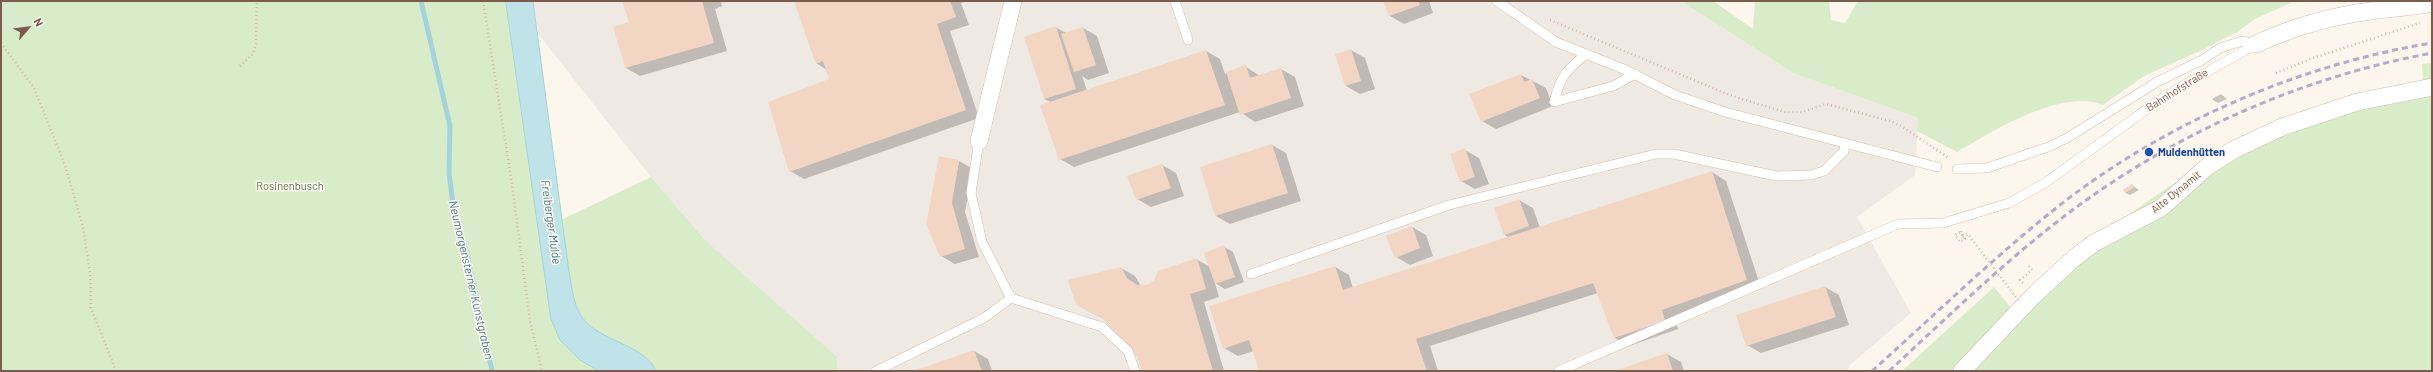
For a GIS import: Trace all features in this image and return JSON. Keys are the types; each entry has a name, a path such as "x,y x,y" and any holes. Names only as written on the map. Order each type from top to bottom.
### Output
{"street":[{"path":"979,141 1013,1"},
{"name":"Bahnhofstraße","path":"2256,44 2281,33 2317,21 2370,11 2427,4"},
{"name":"Alte Dynamit","path":"1962,371 2033,296 2073,260 2094,244 2161,208 2208,166 2233,150 2282,127 2351,104 2404,91 2432,87"}],"lane":[{"path":"1175,1 1188,40"},
{"path":"1497,1 1556,42 1635,74 1676,95 1725,112 1937,167"},
{"path":"1957,169 1987,168 2048,147 2073,135 2156,82 2202,60 2220,48 2242,41 2256,44"},
{"name":"Bahnhofstraße","path":"1559,371 1898,224 1943,223 2009,203 2045,183 2165,96 2256,44"},
{"path":"1585,55 1565,73 1559,81 1554,102 1613,86 1635,74"},
{"path":"979,141 971,193 982,242 1011,298 1102,326 1128,351 1135,371"},
{"path":"1251,274 1449,205 1656,154 1674,154 1776,176 1811,175 1824,172 1844,151 1845,144"},
{"path":"876,371 984,318 1011,298"}],"path":[{"path":"240,66 253,54 256,43 256,1"},
{"path":"483,1 512,184 530,321 542,371"},
{"path":"2276,73 2313,58 2418,24 2424,20 2427,4"},
{"path":"1544,17 1732,96 1785,112 1802,112 1826,104 1890,121 1901,126 1949,158 1957,169"},
{"path":"1,43 34,88 65,165 83,227 90,274 91,308 116,371"},
{"path":"1955,234 1960,242 1965,239 1960,232 1963,237 1968,234 2018,300"}],"shaded area":[{"path":"533,1 1681,1 1793,73 1918,118 1915,175 1857,217 1911,313 1850,365 1847,371 837,371 707,242 651,177 539,35"}],"green space":[{"name":"Rosinenbusch","path":"1,1 506,1 551,319 580,360 599,371 1,371"},
{"path":"1681,1 1713,1 1753,29 1755,1 1829,1 1831,20 1845,23 1858,1 2295,1 2255,19 2237,32 2204,49 2144,76 2103,105 2086,101 2068,102 2048,107 2008,123 1957,152 1917,131 1918,118 1793,73"},
{"path":"2432,63 2432,371 1902,371 1994,287 2011,308 2125,217 2206,161 2423,84 2422,64"},
{"path":"651,177 707,242 837,357 837,371 656,371 655,367 610,341 586,322 575,302 571,288 566,258 563,219"}],"water":[{"name":"Freiberger Mulde","path":"506,1 533,1 569,272 576,305 582,317 594,329 644,356 656,371 599,371 580,360 560,340 551,319"}],"building":[{"path":"622,1 702,1 714,43 625,68 613,27 629,22"},
{"path":"794,1 950,1 956,17 937,24 966,110 789,172 768,102 829,79 823,61 816,64"},
{"path":"1383,1 1418,1 1420,5 1389,16"},
{"path":"1056,26 1076,89 1044,99 1024,37"},
{"path":"1083,27 1096,65 1074,72 1061,34"},
{"path":"1351,49 1361,81 1345,86 1335,54"},
{"path":"1206,50 1225,105 1059,160 1040,105"},
{"path":"1246,65 1250,78 1281,68 1291,98 1240,115 1226,72"},
{"path":"1521,74 1524,82 1532,79 1540,98 1481,122 1469,94"},
{"path":"1272,144 1288,193 1215,216 1200,167"},
{"path":"1465,148 1475,177 1460,182 1450,154"},
{"path":"939,156 959,160 952,203 965,249 940,257 926,224"},
{"path":"1162,164 1171,188 1136,200 1127,176"},
{"path":"1712,171 1747,280 1662,310 1665,321 1614,338 1593,283 1416,339 1427,371 1259,371 1249,340 1223,349 1209,306 1335,266 1343,290"},
{"path":"2132,184 2135,187 2125,193 2123,190"},
{"path":"1519,199 1529,226 1504,235 1494,208"},
{"path":"1412,226 1420,248 1395,258 1386,236"},
{"path":"1224,245 1235,277 1215,284 1204,253"},
{"path":"1197,258 1206,289 1190,294 1213,371 1142,371 1137,356 1101,317 1076,305 1068,280 1121,267 1127,278 1137,285 1147,285 1154,280 1158,271"},
{"path":"1825,286 1836,317 1746,346 1736,315"},
{"path":"974,350 982,371 913,371"},
{"path":"1667,353 1673,371 1615,371"}],"waterway":[{"name":"Neumorgensterner Kunstgraben","path":"421,1 450,126 449,173 455,220 466,250 492,371"}],"railway":[{"path":"1872,371 1993,261 2043,218 2109,170 2152,143 2196,120 2288,80 2384,52 2432,43"},
{"path":"1889,371 1981,286 2053,225 2118,178 2160,153 2203,130 2292,92 2338,76 2384,63 2432,53"}],"place":[{"name":"Muldenhütten","path":"2149,152"}]}
